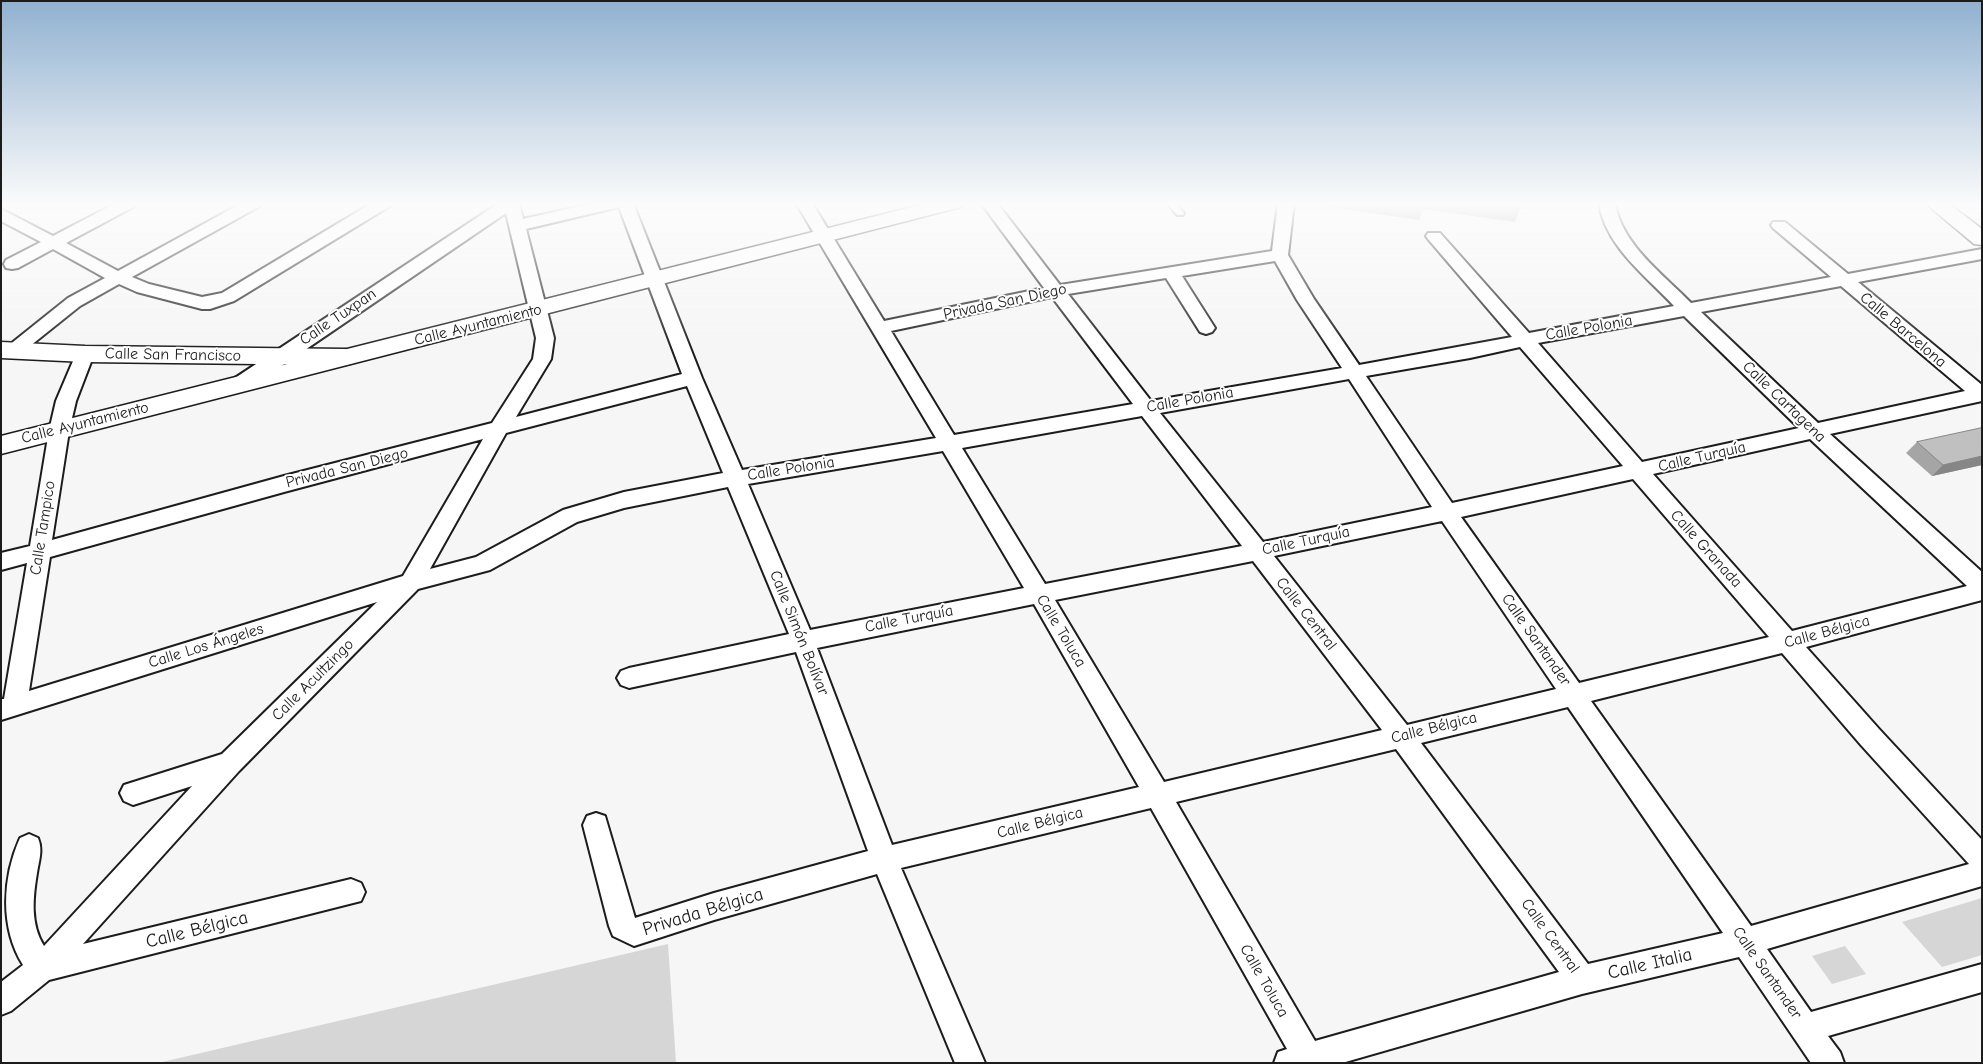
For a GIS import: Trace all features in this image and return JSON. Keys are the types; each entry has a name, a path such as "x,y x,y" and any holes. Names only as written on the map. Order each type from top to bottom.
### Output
{"main road":[{"name":"Calle Ayuntamiento","path":"1,444 59,431 758,253"},
{"name":"Calle San Francisco","path":"7,350 85,354 345,357"}],"street":[{"path":"12,264 33,253"},
{"path":"72,253 118,278 142,288 202,303 219,300 237,292 302,253"},
{"path":"7,350 74,302 164,253"},
{"name":"Calle Tuxpan","path":"242,383 431,253"},
{"name":"Calle Acultzingo","path":"1,1001 42,968 230,763 411,582 498,430 542,359 545,338 523,253"},
{"name":"Calle Simón Bolívar","path":"645,253 693,378 803,640 884,861 970,1063"},
{"name":"Calle Toluca","path":"832,253 948,442 1157,794 1303,1061"},
{"name":"Calle Central","path":"1026,253 1400,736 1582,980"},
{"name":"Calle Granada","path":"1448,253 1638,472 1789,642 1870,738 1982,859"},
{"name":"Calle Cartagena","path":"1632,253 1688,310 1815,432 1982,586"},
{"name":"Calle Barcelona","path":"1812,253 1981,395"},
{"name":"Calle Polonia","path":"411,582 482,564 500,556 556,524 594,508 736,478 1470,352 1524,340 1982,254"},
{"name":"Privada San Diego","path":"879,328 1055,291 1280,255"},
{"name":"Calle Santander","path":"1280,255 1352,371 1397,435 1446,511 1829,1063"},
{"path":"1171,272 1206,328"},
{"name":"Calle Tampico","path":"8,708 39,552 59,431 72,382 85,354"},
{"name":"Privada San Diego","path":"1,562 284,484 693,378"},
{"name":"Calle Turquía","path":"629,678 803,640 1256,551 1638,472 1981,395"},
{"name":"Calle Los Ángeles","path":"8,708 411,582"},
{"name":"Calle Bélgica","path":"884,861 1789,642 1982,591"},
{"path":"134,793 230,763"},
{"name":"Privada Bélgica","path":"596,825 623,926 634,932 703,909 884,861"},
{"path":"29,848 20,898 21,921 28,947 42,968"},
{"name":"Calle Italia","path":"1303,1061 1582,980 1745,942 1982,873"},
{"name":"Calle Bélgica","path":"42,968 352,892"},
{"path":"1805,1028 1982,978"}],"shaded area":[{"path":"1982,898 1982,955 1942,967 1902,922"},
{"path":"668,944 676,1063 158,1063"},
{"path":"1845,946 1866,974 1832,984 1812,956"}],"building":[{"path":"1982,428 1982,456 1943,465 1917,442"}]}
